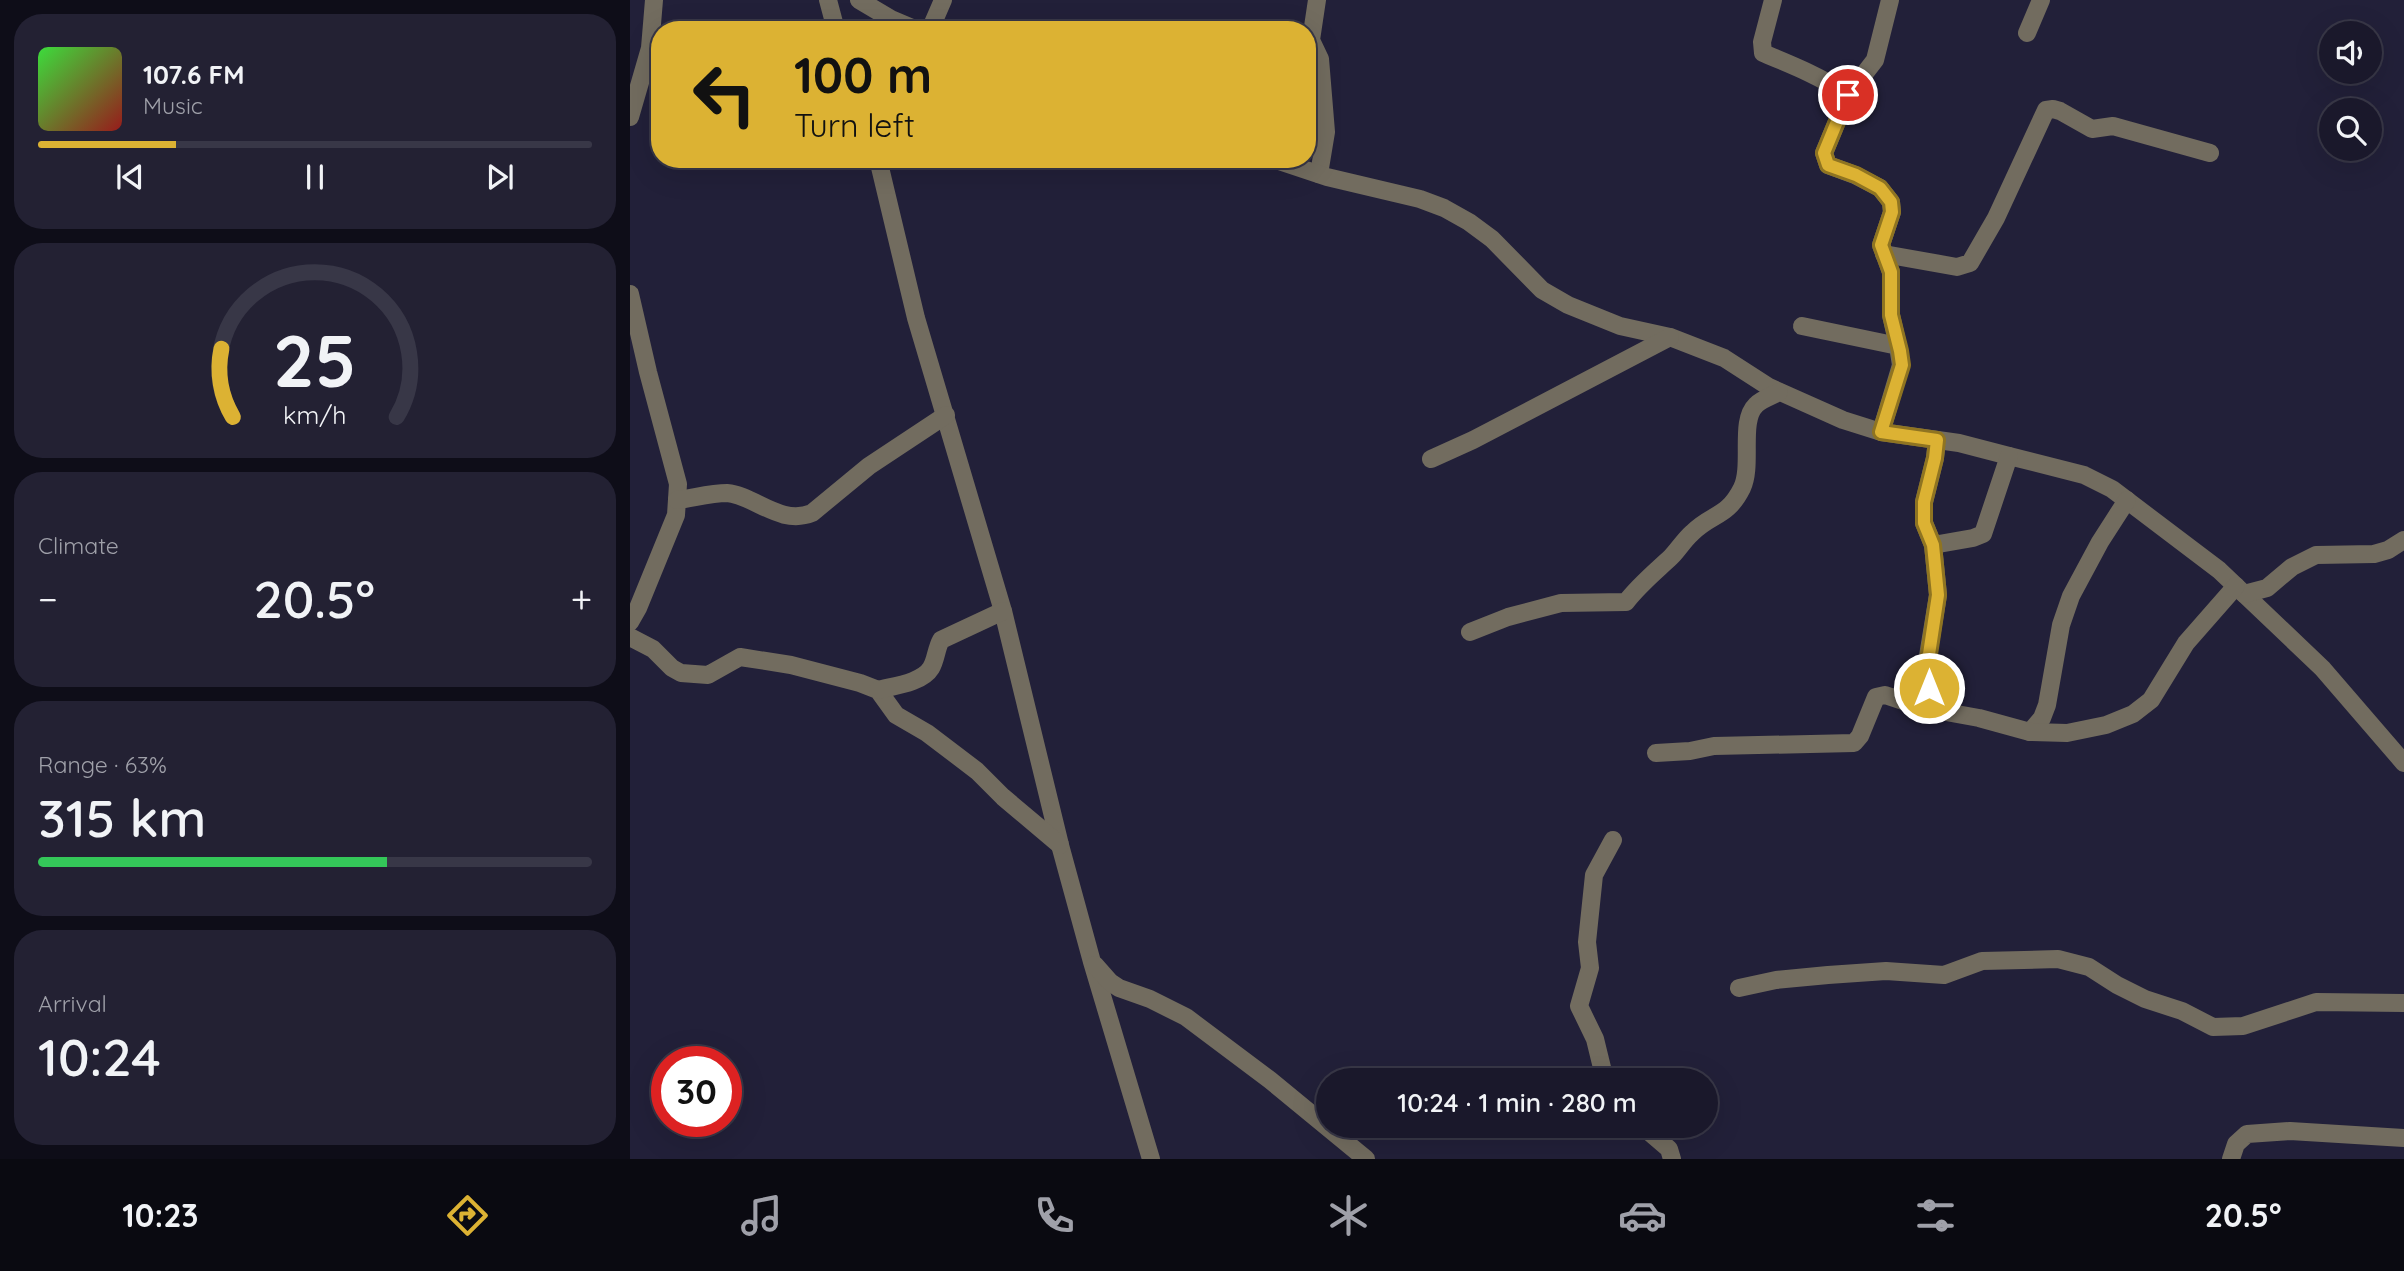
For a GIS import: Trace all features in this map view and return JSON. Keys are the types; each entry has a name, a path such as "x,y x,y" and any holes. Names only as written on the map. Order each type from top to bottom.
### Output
{"street":[{"path":"652,21 654,0"},
{"path":"828,0 834,21"},
{"path":"859,0 896,21"},
{"path":"934,21 943,0"},
{"path":"1314,21 1317,0"},
{"path":"1773,0 1764,32 1763,53 1832,84 1848,95"},
{"path":"1881,432 1902,365 1891,315 1891,272 1881,240 1892,212 1888,196 1880,188 1856,175 1828,165 1824,153 1848,95 1875,60 1890,0"},
{"path":"2026,33 2041,0"},
{"path":"630,117 651,36"},
{"path":"1316,51 1320,59 1326,132 1319,174"},
{"path":"1884,254 1957,267 1970,262 1996,218 2046,110 2060,111 2092,128 2113,126 2210,153"},
{"path":"880,168 916,318 1003,611 1060,845 1151,1159"},
{"path":"1301,168 1420,199 1444,208 1492,239 1542,290 1568,306 1620,326 1670,337 1724,358 1779,391 1843,420 1881,432 1937,440 2084,475 2112,489 2219,570 2323,669 2404,763"},
{"path":"630,294 678,484 676,515 630,622"},
{"path":"1802,326 1898,346"},
{"path":"1431,459 1473,440 1670,337"},
{"path":"1471,632 1508,617 1561,603 1626,602 1641,584 1672,557 1693,531 1731,507 1744,485 1748,463 1748,421 1752,410 1779,391"},
{"path":"677,499 725,493 791,516 803,516 812,513 869,466 946,415"},
{"path":"1937,440 1924,502 1924,523 1933,545 1938,595 1926,674 1929,688 1940,711"},
{"path":"1933,545 1983,534 2009,456"},
{"path":"2030,732 2042,718 2047,705 2061,625 2071,596 2099,542 2127,500"},
{"path":"1656,753 1714,746 1854,743 1860,736 1876,697 1881,695 2030,732 2067,733 2106,726 2133,714 2151,700 2186,643 2240,590 2267,588 2292,567 2316,555 2374,554 2388,550 2404,540"},
{"path":"878,690 925,674 932,667 941,640 1003,611"},
{"path":"630,637 653,649 681,673 708,675 740,657 791,665 878,690 896,715 927,733 977,771 1003,797 1060,845"},
{"path":"1602,1068 1595,1039 1579,1006 1590,968 1587,942 1594,875 1612,840"},
{"path":"1739,988 1776,980 1886,971 1944,975 1982,961 2058,959 2089,968 2135,994 2182,1011 2213,1027 2243,1026 2316,1002 2404,1003"},
{"path":"1092,962 1119,988 1150,999 1185,1017 1270,1080 1366,1159"},
{"path":"2231,1159 2236,1144 2247,1134 2290,1130 2404,1138"},
{"path":"1656,1138 1669,1149 1672,1159"}],"route":[{"path":"1848,95 1824,153 1825,158 1828,165 1856,175 1880,188 1891,202 1892,212 1881,245 1891,272 1891,315 1902,365 1881,432 1937,440 1924,502 1924,523 1933,545 1938,595 1927,661 1929,688"}]}
